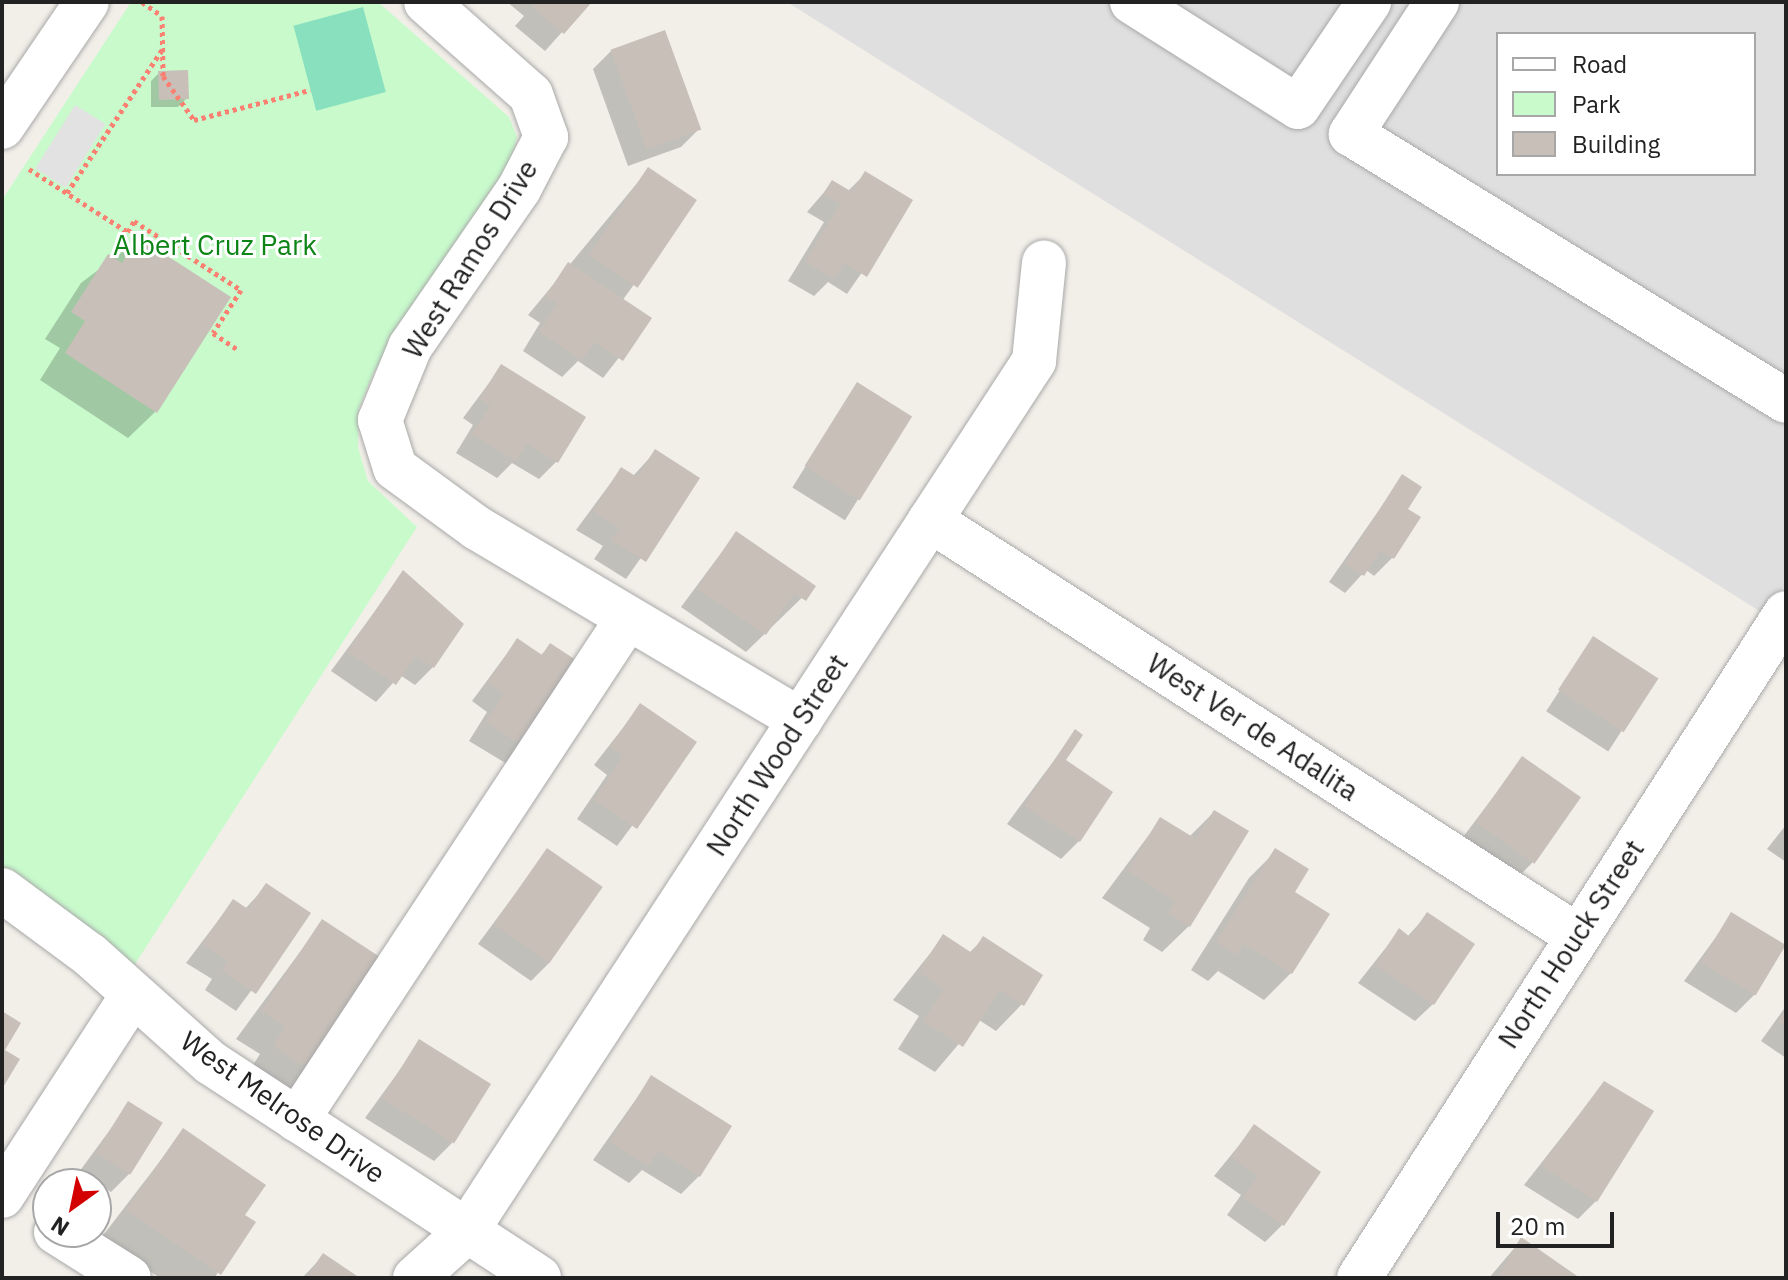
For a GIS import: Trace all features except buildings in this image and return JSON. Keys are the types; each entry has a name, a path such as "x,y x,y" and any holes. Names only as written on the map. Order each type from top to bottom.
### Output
{"street":[{"path":"2,127 86,2"},
{"name":"West Ramos Drive","path":"426,2 531,95 546,137 519,189 410,347 380,420 395,468 477,528 800,720"},
{"path":"1132,2 1298,107 1369,2"},
{"path":"1437,2 1351,134 1786,401"},
{"name":"North Wood Street","path":"415,1278 466,1232 1034,361 1044,263"},
{"name":"West Ver de Adalita","path":"930,520 1576,935"},
{"name":"North Houck Street","path":"1359,1278 1576,935 1786,613"},
{"path":"297,1120 628,618"},
{"name":"West Melrose Drive","path":"2,890 133,994 211,1063 539,1278"},
{"path":"32,1217 2,1197 133,994"},
{"path":"81,1248 129,1278"}],"path":[{"path":"142,2 162,16 163,76 194,120 310,90"},
{"path":"67,193 163,49"},
{"path":"29,169 128,232 134,221 241,290 213,333 238,350"}],"shaded area":[{"path":"787,2 1786,2 1786,583 1766,615"},
{"path":"75,105 106,124 66,188 35,169"}],"green space":[{"name":"Albert Cruz Park","path":"131,2 378,2 509,117 517,137 512,158 374,372 359,408 358,447 368,481 417,527 126,978 2,868 2,200"},
{"path":"363,7 386,92 316,111 293,26"}]}
